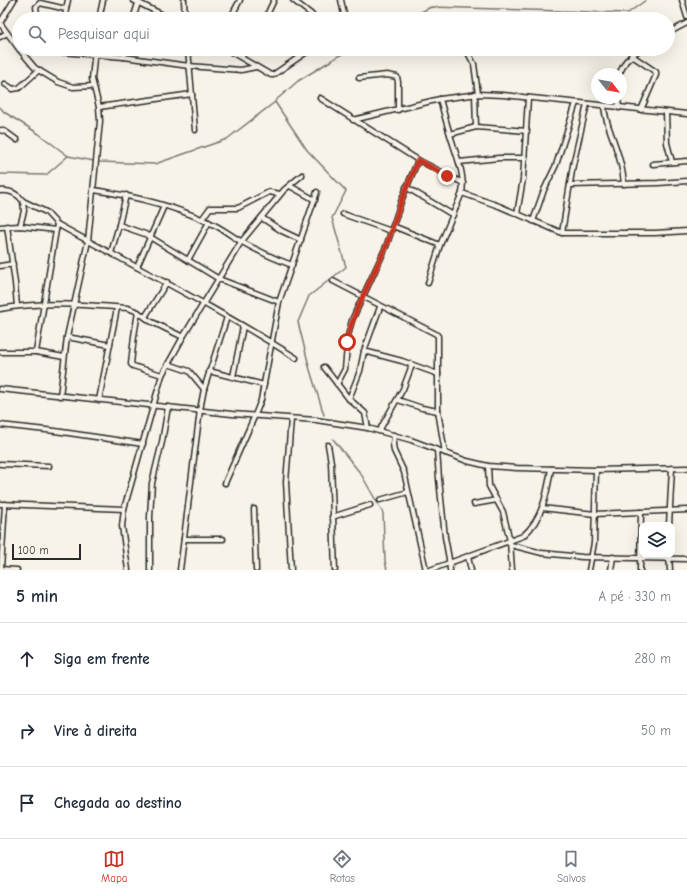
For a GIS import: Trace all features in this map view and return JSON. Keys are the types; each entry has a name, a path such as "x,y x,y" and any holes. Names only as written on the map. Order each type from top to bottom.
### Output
{"street":[{"path":"12,39 0,23 14,0"},
{"path":"65,12 68,0"},
{"path":"100,12 103,0"},
{"path":"133,0 139,1 159,12"},
{"path":"184,0 185,12"},
{"path":"234,12 240,0"},
{"path":"268,12 274,0"},
{"path":"293,0 308,12"},
{"path":"341,0 344,12"},
{"path":"682,0 687,17"},
{"path":"135,12 139,1"},
{"path":"37,12 36,7 40,3 66,9"},
{"path":"675,29 687,23"},
{"path":"0,37 7,33"},
{"path":"25,56 34,68 58,82 73,87 93,86"},
{"path":"60,396 67,337 88,241 94,190 100,121 99,108 93,86 92,73 94,56"},
{"path":"114,56 189,66 241,70 256,66"},
{"path":"188,56 195,130"},
{"path":"240,57 271,75 275,74 300,56"},
{"path":"470,56 474,64 476,126"},
{"path":"622,68 630,56"},
{"path":"632,56 656,72 641,110"},
{"path":"5,84 13,89 19,88 39,70"},
{"path":"359,78 387,75 397,77 398,110"},
{"path":"99,108 192,94"},
{"path":"353,120 440,99 476,94 687,114"},
{"path":"320,98 418,160 463,183"},
{"path":"517,214 521,195 525,158 528,98"},
{"path":"428,284 440,245 462,193 463,183 459,162 440,99"},
{"path":"533,221 544,190 558,160 576,103"},
{"path":"562,233 573,165 587,104"},
{"path":"619,104 619,108"},
{"path":"604,106 605,116 621,165 624,184"},
{"path":"666,112 667,143 672,162"},
{"path":"450,134 476,126 527,131"},
{"path":"0,130 6,132 17,140"},
{"path":"459,162 500,158 525,158"},
{"path":"337,384 346,367 347,342 350,328 357,309 386,247 406,187 418,160"},
{"path":"653,164 687,161"},
{"path":"128,570 122,526 124,509 162,375 183,337 241,242 280,194 302,175"},
{"path":"570,185 687,181"},
{"path":"290,186 315,200"},
{"path":"406,187 453,215"},
{"path":"94,190 126,195 202,219 241,242 292,265"},
{"path":"0,191 14,193 23,200 46,212 57,224 167,282 296,358"},
{"path":"202,219 210,208 238,208 269,192 280,194"},
{"path":"225,483 261,400 279,302 317,192"},
{"path":"462,193 499,206 562,233 655,233 687,231"},
{"path":"111,253 126,195"},
{"path":"20,226 24,211 23,200"},
{"path":"137,267 164,206"},
{"path":"343,214 391,231"},
{"path":"262,218 282,231 301,240"},
{"path":"188,260 209,222"},
{"path":"36,352 57,224"},
{"path":"119,225 151,237 219,279 279,302"},
{"path":"7,226 17,306"},
{"path":"0,227 20,226 56,230"},
{"path":"393,226 440,245"},
{"path":"0,266 12,264"},
{"path":"333,281 363,296 380,307 438,336 438,411 444,453"},
{"path":"144,317 167,282"},
{"path":"0,309 17,306 74,304 128,308 138,312 155,324 183,337"},
{"path":"349,399 360,371 364,351 380,307"},
{"path":"99,400 117,308"},
{"path":"138,312 131,364 133,366 162,375"},
{"path":"180,570 200,410 209,371 227,317"},
{"path":"233,377 243,326"},
{"path":"67,337 110,345"},
{"path":"364,351 397,359 438,374"},
{"path":"0,352 36,352 64,357"},
{"path":"168,364 189,370 204,389"},
{"path":"379,431 406,384 412,365"},
{"path":"324,367 349,399 365,413 368,428"},
{"path":"209,371 264,385"},
{"path":"0,389 168,407 316,420 368,428 394,435 467,461 488,466 596,470 687,468"},
{"path":"398,400 422,408 438,411"},
{"path":"150,570 150,517 152,484 162,442 168,407"},
{"path":"291,419 286,482 291,570"},
{"path":"0,426 55,430 143,444"},
{"path":"394,435 394,451 404,472 426,570"},
{"path":"328,445 331,462 334,570"},
{"path":"437,450 450,570"},
{"path":"0,464 49,466"},
{"path":"488,466 489,486 505,517 511,543 512,570"},
{"path":"669,522 672,468"},
{"path":"430,570 449,562 511,543 528,532 537,520 542,508 551,469"},
{"path":"589,570 594,543 596,470"},
{"path":"380,500 408,492"},
{"path":"474,504 497,500"},
{"path":"0,504 124,509"},
{"path":"5,504 0,569 17,570"},
{"path":"332,517 370,505"},
{"path":"542,508 595,514 687,510"},
{"path":"254,509 256,570"},
{"path":"641,512 641,522"},
{"path":"184,540 223,539"},
{"path":"511,543 547,554 639,558"},
{"path":"468,557 470,570"},
{"path":"611,570 613,557"},
{"path":"640,558 640,570"},
{"path":"670,558 670,570"},
{"path":"675,558 687,559"}],"waterway":[{"path":"629,12 646,0"},
{"path":"421,12 431,7 595,12"},
{"path":"275,101 298,81 339,56"},
{"path":"0,174 46,175 68,156 99,162 155,164 227,139 275,102 307,150 346,191 332,218 346,267 309,296 298,322 310,370 324,415"},
{"path":"0,107 4,112 39,134 68,156"},
{"path":"333,439 361,474 383,513 385,561 387,570"}],"route":[{"path":"347,342 352,320 386,247 406,187 418,160 447,176"}]}
